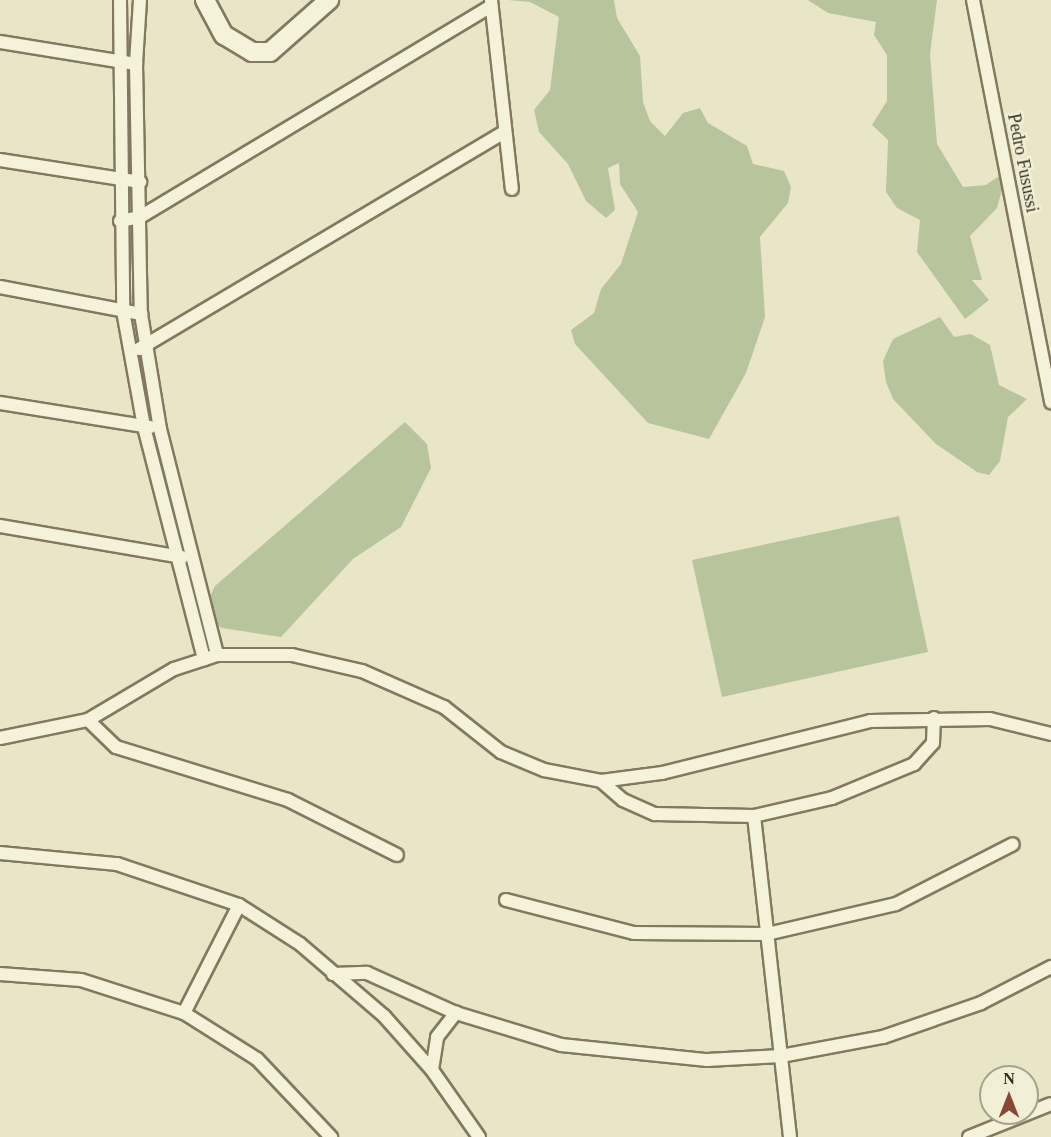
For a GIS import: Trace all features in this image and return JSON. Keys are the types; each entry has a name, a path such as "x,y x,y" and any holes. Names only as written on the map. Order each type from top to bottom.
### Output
{"street":[{"path":"120,0 116,60 123,311 144,427 204,659"},
{"path":"140,0 136,64 141,314 160,429 190,558 217,655"},
{"path":"205,0 224,35 252,52 270,52 329,0"},
{"name":"Pedro Fusussi","path":"973,0 1051,403"},
{"path":"120,221 140,217 491,3 512,189"},
{"path":"0,42 136,64"},
{"path":"131,352 146,347 505,132"},
{"path":"0,160 140,182"},
{"path":"0,287 141,314"},
{"path":"0,403 160,429"},
{"path":"0,526 190,558"},
{"path":"0,738 88,720 174,669 217,655 292,655 362,672 444,707 501,752 544,770 601,781 662,773 870,721 934,718 990,719 1051,734"},
{"path":"601,781 623,800 655,814 754,816 832,798 914,764 933,742 934,718"},
{"path":"88,720 116,747 288,800 397,855"},
{"path":"754,816 790,1137"},
{"path":"506,900 634,933 767,934 896,904 1013,844"},
{"path":"0,853 117,864 238,905 300,945 384,1016 432,1070 479,1137"},
{"path":"184,1013 238,905"},
{"path":"333,974 367,973 456,1012 598,1052 689,1060 781,1056 917,1027 1051,967"},
{"path":"0,974 81,980 184,1013 257,1059 331,1137"},
{"path":"432,1070 437,1036 456,1012"},
{"path":"969,1137 1051,1104"}],"green space":[{"path":"508,0 614,0 617,18 640,56 643,102 650,121 665,136 683,113 700,108 708,123 747,146 753,164 784,171 791,187 788,203 760,237 765,317 746,373 709,439 648,423 575,344 571,330 594,313 601,289 621,264 638,212 620,184 619,163 608,168 615,210 606,218 586,201 568,164 539,132 534,110 550,90 559,17 530,2"},
{"path":"808,0 937,0 930,54 937,144 963,187 986,185 999,176 1004,182 997,208 970,236 982,280 972,280 989,300 965,319 917,252 920,220 897,208 886,192 888,140 872,125 887,101 887,55 874,35 876,22 828,13"},
{"path":"940,317 954,337 971,334 990,345 999,385 1027,399 1008,417 1000,461 989,475 977,472 936,444 893,399 886,382 883,361 893,339"},
{"path":"405,422 427,444 431,468 401,527 353,559 281,637 222,628 201,615 215,586"},
{"path":"899,516 928,652 722,697 692,560"}]}
